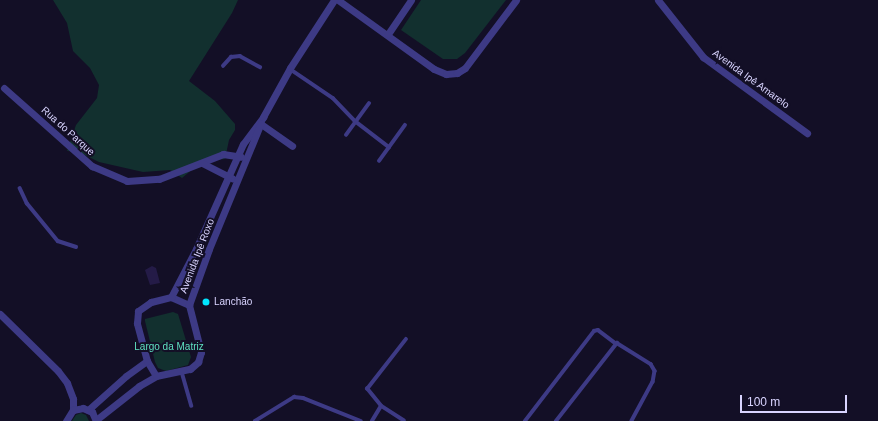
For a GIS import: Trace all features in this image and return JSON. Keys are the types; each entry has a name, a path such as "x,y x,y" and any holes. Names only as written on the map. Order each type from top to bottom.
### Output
{"street":[{"name":"Avenida Ipê Roxo","path":"96,421 124,395 156,376 182,372 194,367 201,352 189,305 245,158 262,120 290,68 334,0"},
{"path":"338,0 388,34 434,69 446,74 457,73 472,61 516,0"},
{"path":"388,34 411,0"},
{"name":"Avenida Ipê Amarelo","path":"658,0 703,57 808,133"},
{"name":"Rua do Parque","path":"4,88 83,159 102,171 127,181 142,180 180,173 224,154 238,155"},
{"name":"Avenida Ipê Roxo","path":"147,361 137,323 138,311 151,302 171,297 196,249 247,137 262,120"},
{"path":"262,120 292,146"},
{"path":"238,155 245,158"},
{"path":"202,163 237,180"},
{"path":"171,297 189,305"},
{"path":"0,314 58,371 67,383 73,399 73,410 66,421"},
{"path":"73,410 88,410 126,376 147,361 156,376"},
{"path":"88,410 96,421"}],"lane":[{"path":"223,66 231,57 240,56 260,67"},
{"path":"290,68 333,98 356,121 390,147"},
{"path":"346,134 369,103"},
{"path":"379,161 405,125"},
{"path":"20,188 27,204 58,241 76,248"},
{"path":"525,421 594,331 598,330 615,343 634,353 655,369 655,376 632,421"},
{"path":"404,421 381,406 366,389 406,339"},
{"path":"556,421 615,343"},
{"path":"182,372 192,406"},
{"path":"255,421 294,397 303,398 361,421"},
{"path":"372,421 381,406"}],"green space":[{"path":"53,0 238,0 232,13 189,81 215,101 235,124 235,130 229,140 225,159 213,160 194,168 182,178 170,170 143,172 99,162 79,152 67,151 76,125 97,98 99,85 90,68 73,51 67,23"},
{"path":"421,0 506,0 465,53 457,59 443,59 401,30"},
{"name":"Largo da Matriz","path":"173,312 178,314 191,357 188,365 166,371 158,368 155,362 145,319"},
{"path":"81,413 86,415 89,421 72,421 76,415"}],"building":[{"path":"152,266 156,268 160,283 150,285 145,270"}],"place":[{"name":"Lanchão","path":"206,302"}]}
